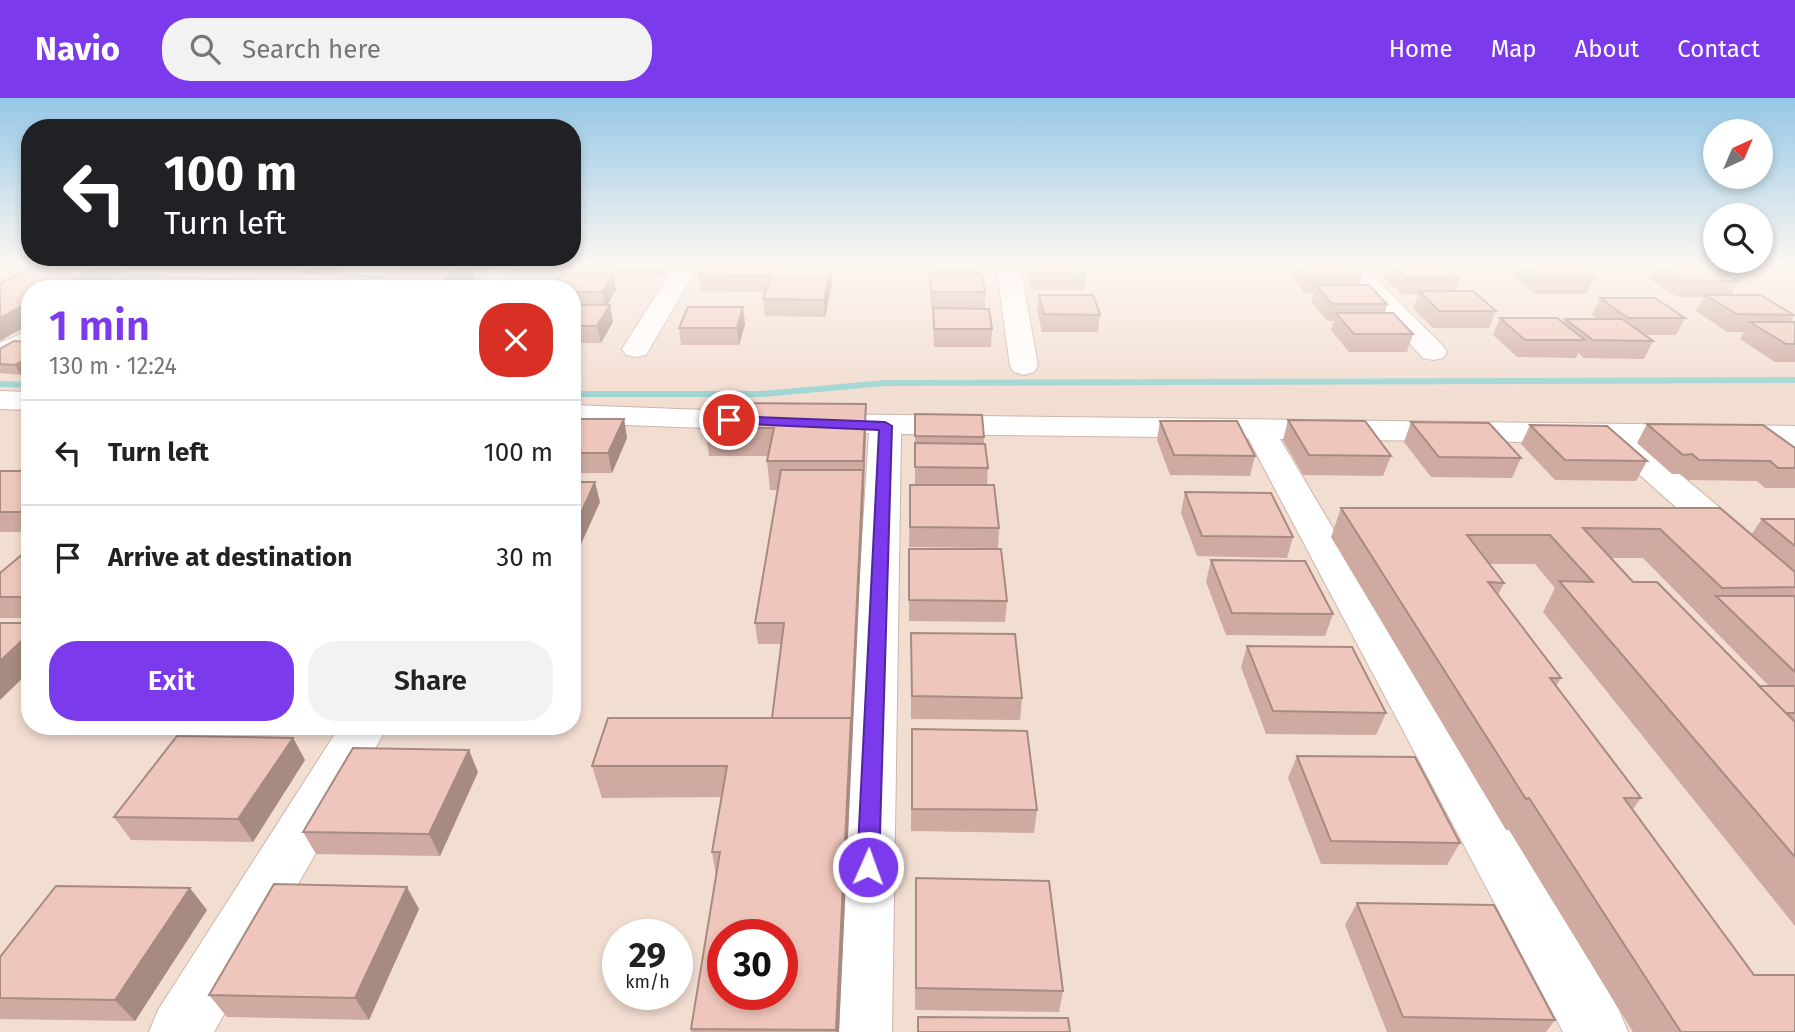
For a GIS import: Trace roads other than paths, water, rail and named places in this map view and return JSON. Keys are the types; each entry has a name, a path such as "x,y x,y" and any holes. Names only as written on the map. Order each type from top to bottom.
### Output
{"street":[{"path":"636,349 661,309"},
{"path":"1014,309 1024,366"},
{"path":"1391,309 1433,352"},
{"path":"0,354 21,343"},
{"path":"0,400 21,401"},
{"path":"581,414 885,426 1795,436"},
{"path":"861,1032 885,426"},
{"path":"1259,430 1597,1032"},
{"path":"1613,434 1795,592"},
{"path":"180,1032 360,735"}],"waterway":[{"path":"581,394 763,394 885,383 1795,380"},
{"path":"0,384 21,385"}]}
